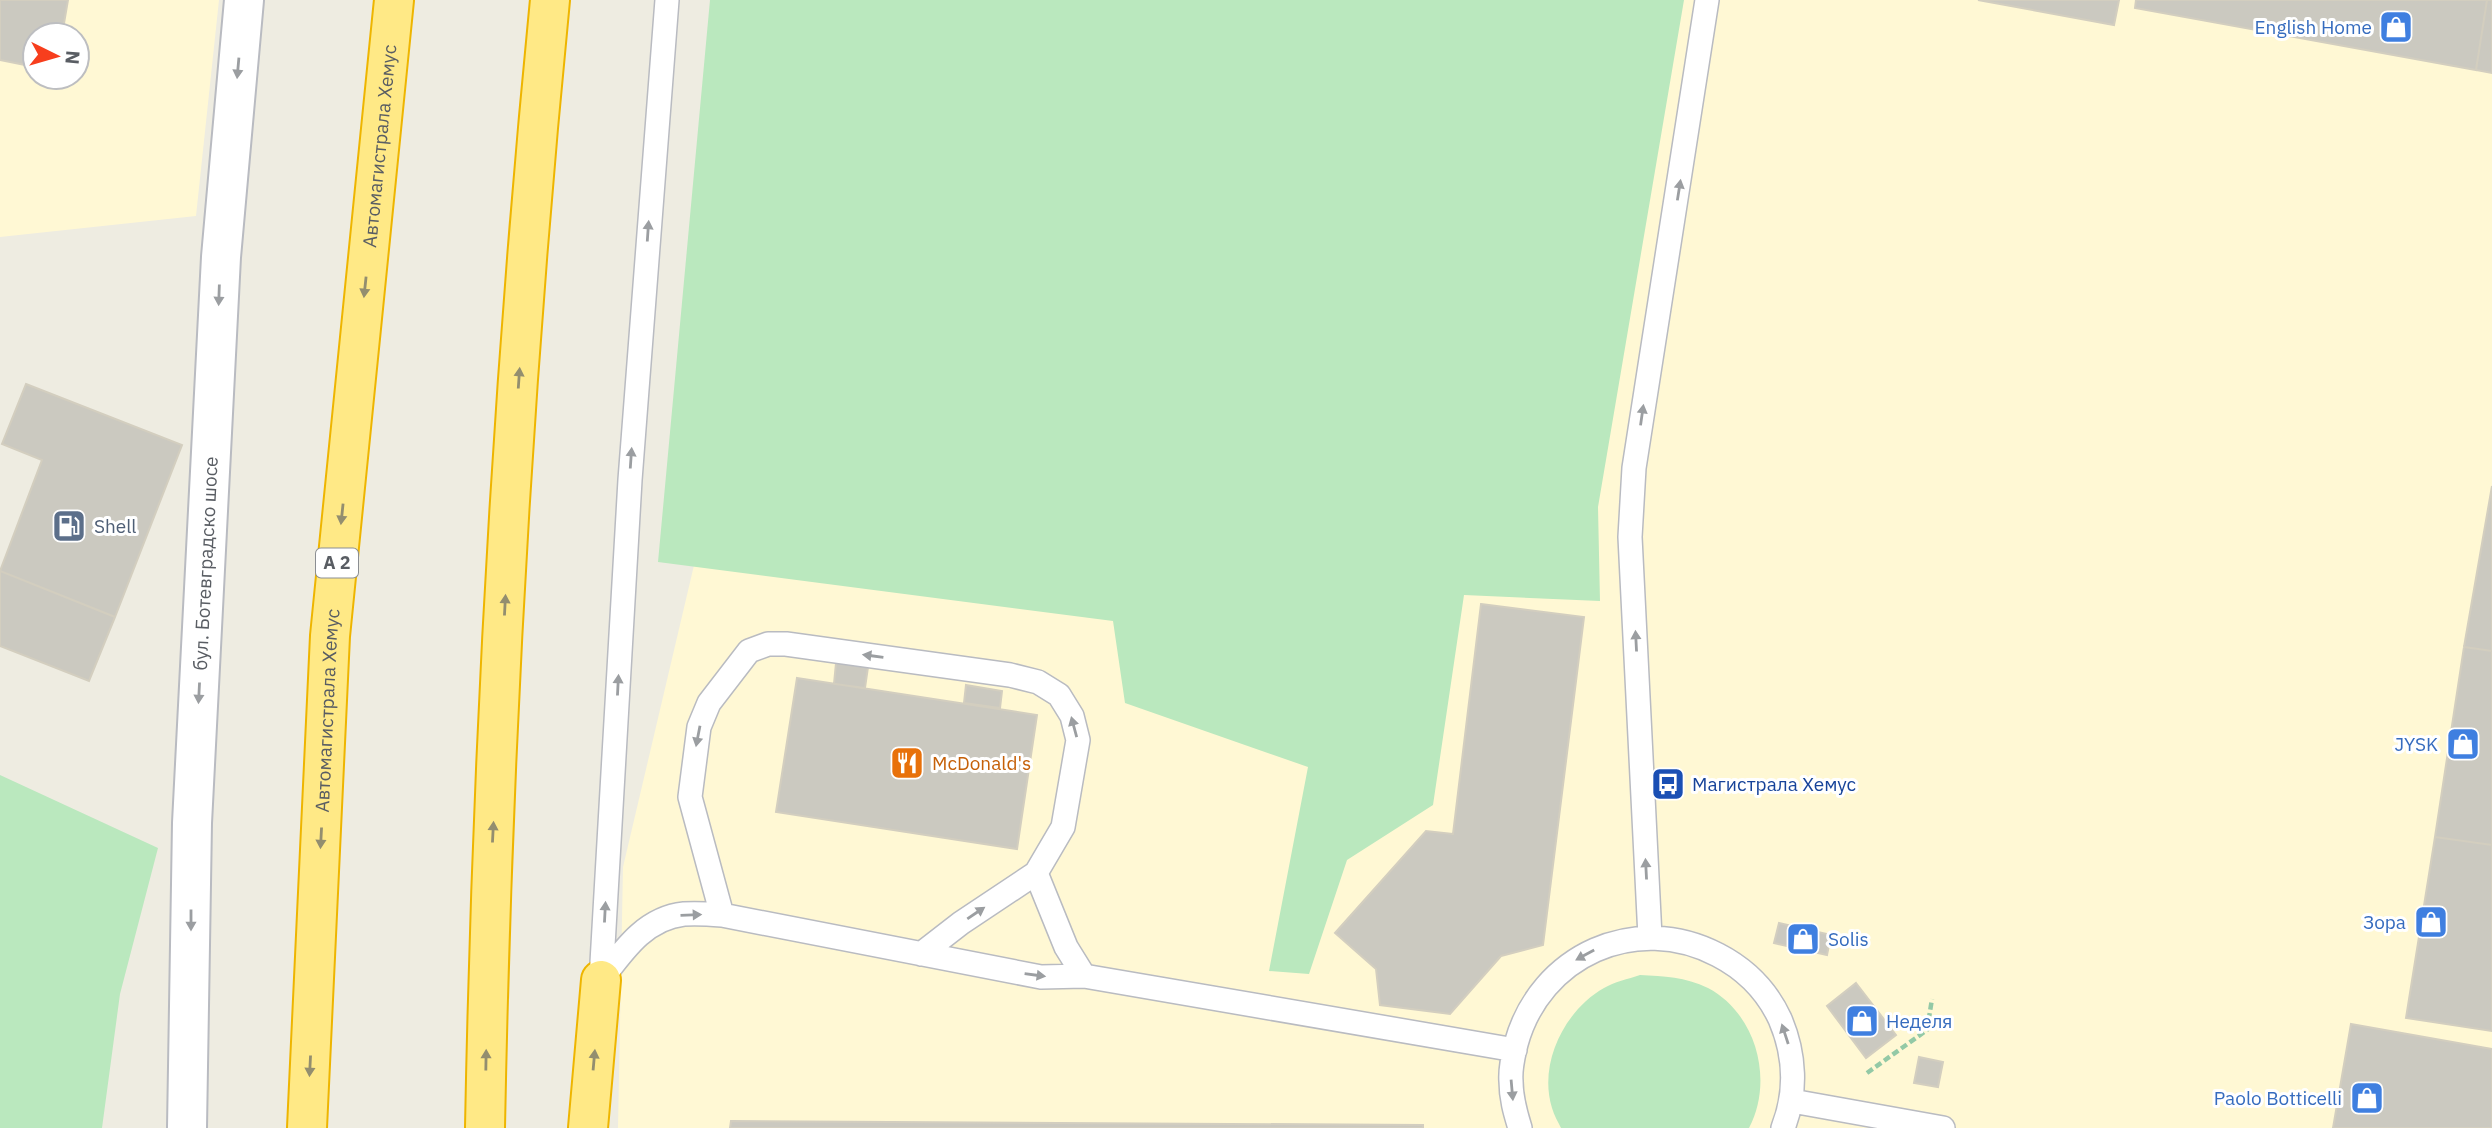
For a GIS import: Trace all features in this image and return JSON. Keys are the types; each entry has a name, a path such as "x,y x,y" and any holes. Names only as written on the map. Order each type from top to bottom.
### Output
{"highway":[{"name":"Автомагистрала Хемус","path":"307,1128 330,636 394,0"},
{"path":"485,1128 489,915 511,487 535,151 550,0"},
{"path":"588,1128 601,980"}],"street":[{"name":"бул. Ботевградско шосе","path":"187,1128 191,1026 192,823 221,257 244,0"}],"lane":[{"path":"601,980 631,466 667,0"},
{"path":"1650,937 1630,537 1633,482 1707,0"},
{"path":"722,915 690,797 699,727 709,703 749,651 768,644 786,644 1010,675 1038,682 1059,695 1072,716 1078,740 1063,827 1036,873 961,923 921,954"},
{"path":"1036,873 1066,947 1084,976"},
{"path":"601,980 625,947 649,926 682,914 722,915 1041,977 1084,976 1515,1051"},
{"path":"1520,1128 1510,1079 1522,1023 1536,997 1562,969 1585,953 1612,943 1650,937 1698,944 1736,964 1763,990 1786,1034 1793,1067 1791,1101 1783,1128"},
{"path":"1791,1101 1943,1128"}],"path":[{"path":"1846,1111 1851,1084 1927,1030 1932,999"}],"shaded area":[{"path":"0,0 219,0 196,216 0,237"},
{"path":"827,0 2492,0 2492,1128 618,1128 623,867"}],"green space":[{"path":"710,0 1684,0 1598,507 1600,601 1464,595 1433,805 1347,860 1309,974 1269,971 1308,767 1125,703 1113,621 658,562"},
{"path":"0,775 158,848 120,994 102,1128 0,1128"},
{"path":"1640,975 1674,978 1699,984 1725,1000 1739,1014 1749,1031 1760,1070 1760,1090 1749,1128 1561,1128 1553,1111 1549,1091 1549,1073 1558,1039 1577,1010 1590,998 1608,986"}],"building":[{"path":"0,0 68,0 64,21 21,21 21,64 0,60"},
{"path":"1978,0 2119,0 2114,25"},
{"path":"2136,0 2487,0 2476,70 2135,8"},
{"path":"2487,0 2492,0 2492,73 2476,70"},
{"path":"26,384 182,445 115,617 0,571 42,460 2,444"},
{"path":"2492,486 2492,651 2464,647"},
{"path":"0,571 115,617 89,681 0,646"},
{"path":"1481,604 1584,617 1543,945 1501,956 1450,1014 1380,1005 1376,969 1335,933 1426,831 1453,834"},
{"path":"2464,647 2492,651 2492,845 2435,837"},
{"path":"836,663 868,667 865,688 834,684"},
{"name":"McDonald's","path":"797,678 1037,715 1017,849 776,812"},
{"path":"966,685 1002,691 1000,708 964,703"},
{"path":"2435,837 2492,845 2492,1031 2406,1018"},
{"name":"Solis","path":"1779,923 1831,935 1827,955 1774,943"},
{"name":"Неделя","path":"1856,983 1896,1035 1866,1058 1827,1006"},
{"path":"2351,1024 2492,1049 2492,1128 2333,1128"},
{"path":"1919,1057 1943,1062 1938,1087 1914,1083"},
{"path":"731,1121 1423,1125 1423,1128 730,1128"}],"place":[{"name":"English Home","path":"2396,27"},
{"name":"Shell","path":"69,526"},
{"name":"JYSK","path":"2463,744"},
{"name":"McDonald's","path":"907,763"},
{"name":"Магистрала Хемус","path":"1668,784"},
{"name":"Зора","path":"2431,922"},
{"name":"Solis","path":"1803,939"},
{"name":"Неделя","path":"1862,1021"},
{"name":"Paolo Botticelli","path":"2367,1098"}]}
